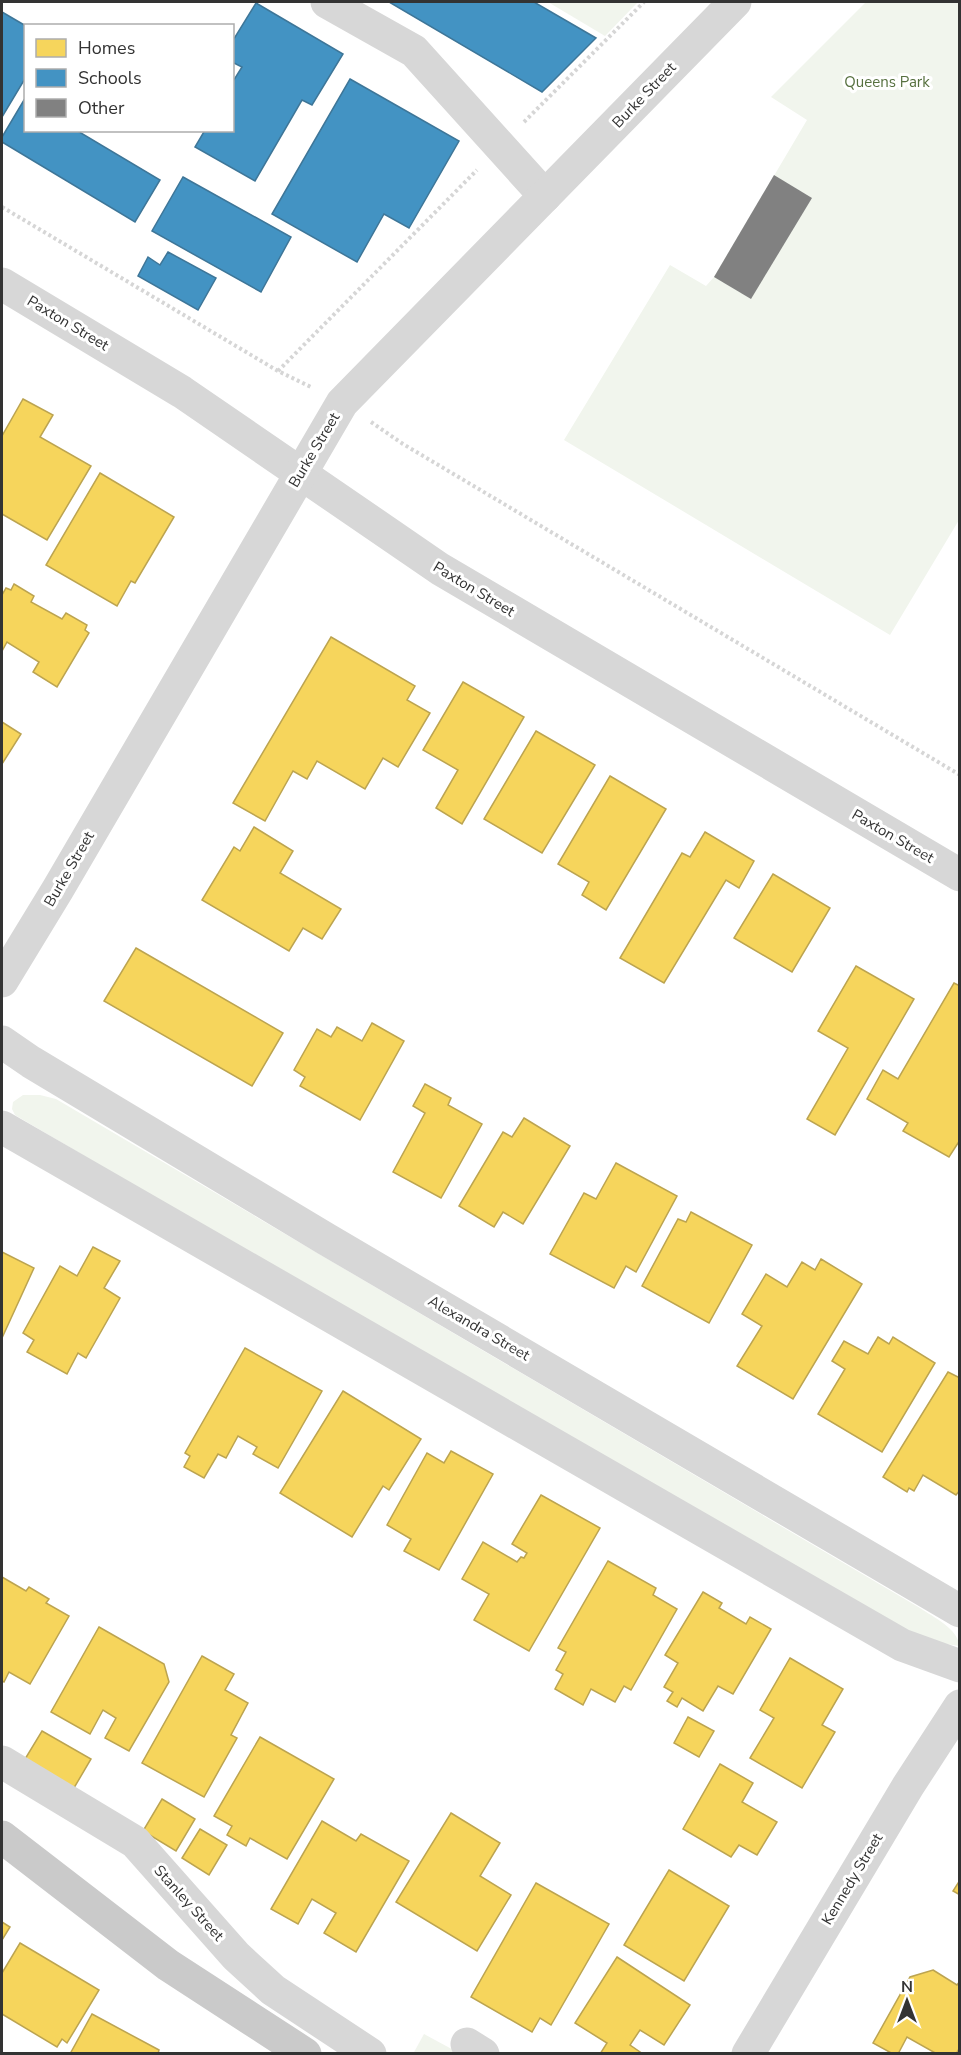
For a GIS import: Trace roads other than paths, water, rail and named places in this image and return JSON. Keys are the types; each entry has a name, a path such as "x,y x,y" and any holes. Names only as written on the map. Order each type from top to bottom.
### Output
{"main road":[{"path":"2,1837 168,1965 305,2054"}],"street":[{"path":"327,2 414,51 545,196"},
{"name":"Burke Street","path":"2,981 342,403 735,2"},
{"name":"Paxton Street","path":"2,284 182,392 440,569 960,875"},
{"name":"Alexandra Street","path":"2,1042 31,1062 327,1239 960,1611"},
{"path":"2,1127 902,1645 960,1666"},
{"name":"Kennedy Street","path":"748,2054 902,1795 960,1706"},
{"name":"Stanley Street","path":"2,1762 135,1842 236,1956 266,1983 370,2054"}],"park label":[{"name":"Queens Park","path":"887,82"}]}
